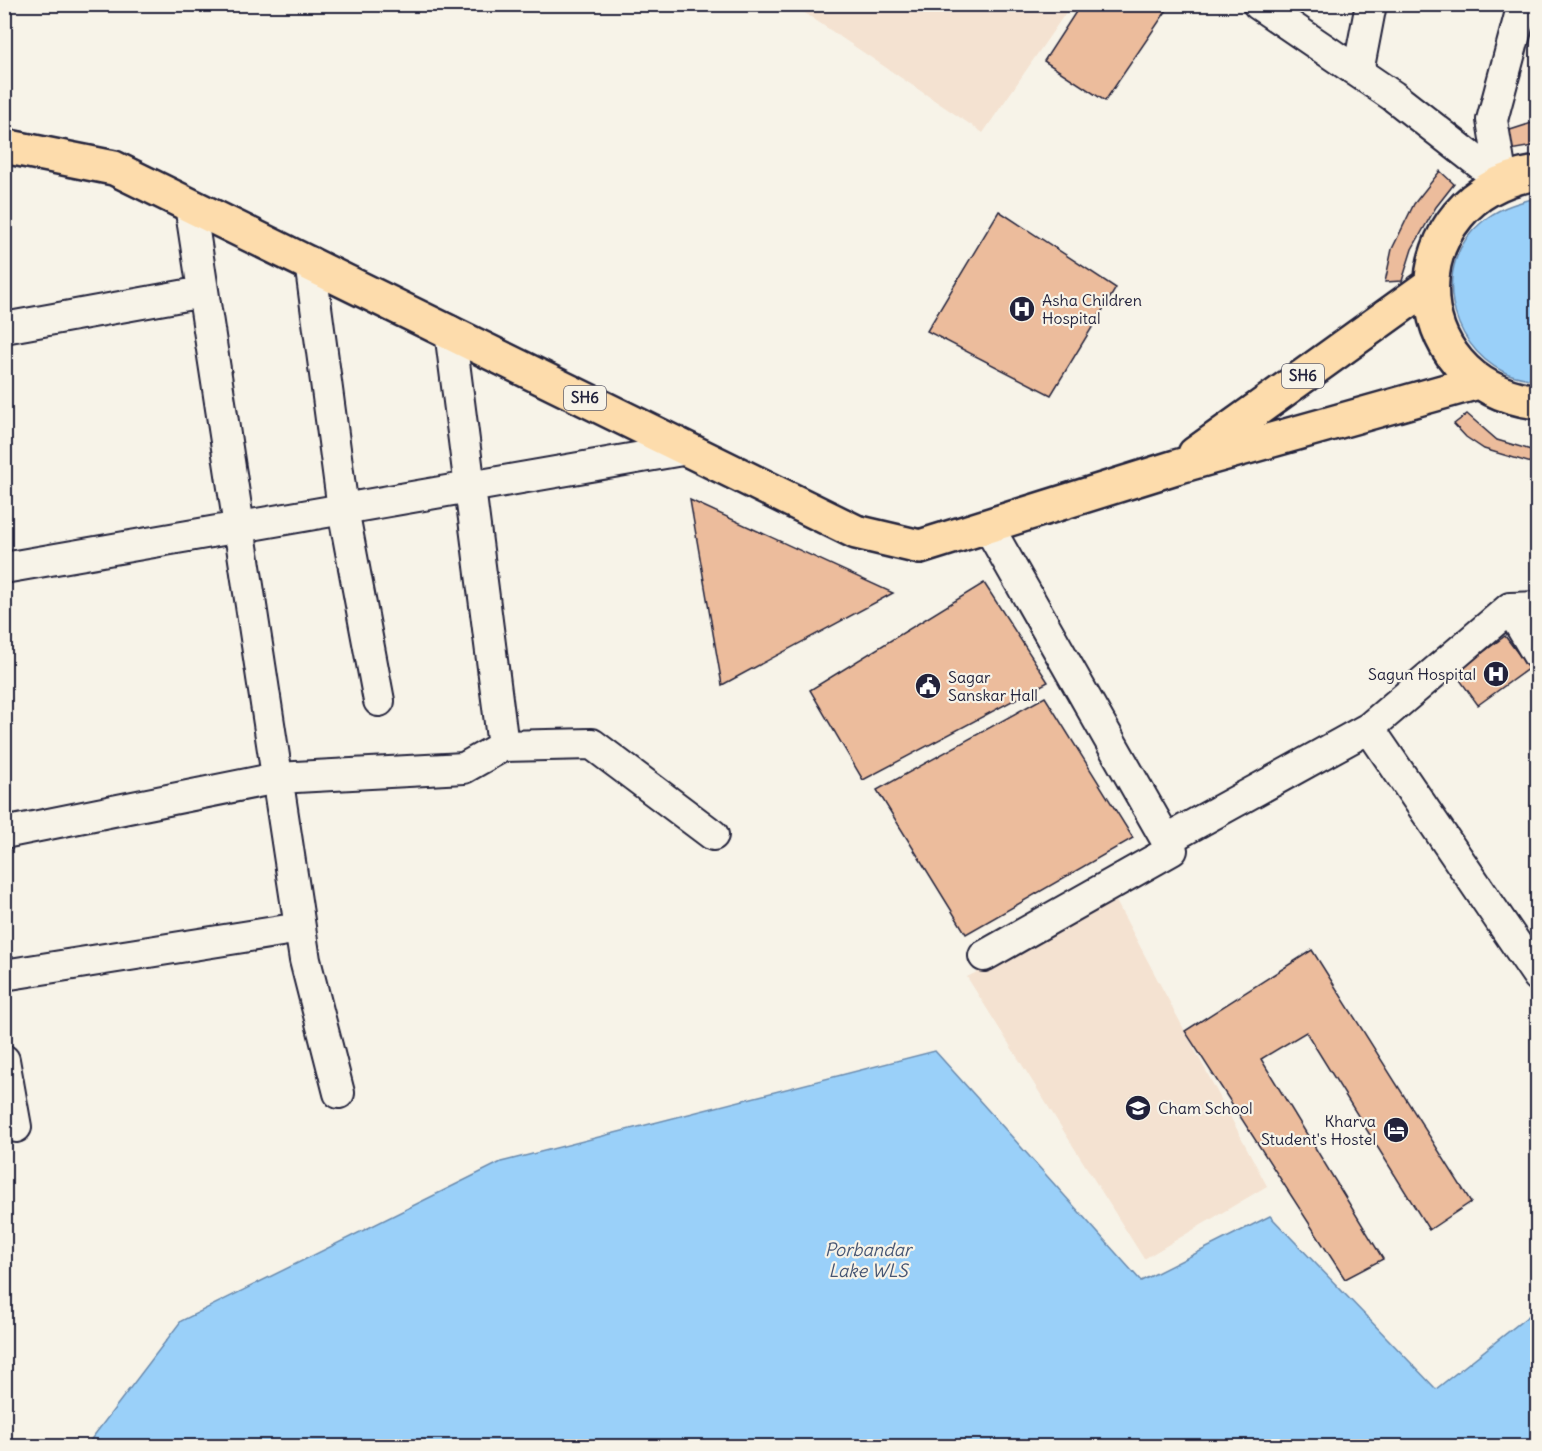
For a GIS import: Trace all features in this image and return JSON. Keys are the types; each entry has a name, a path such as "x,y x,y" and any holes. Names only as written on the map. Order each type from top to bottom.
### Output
{"main road":[{"name":"SH6","path":"4,147 114,168 310,262 856,532 920,547 1176,467 1430,285"},
{"path":"1536,404 1514,399 1478,382 1450,353 1435,320 1430,285 1437,249 1454,217 1480,192 1513,176 1538,172"},
{"path":"1176,467 1478,382"}],"street":[{"path":"1258,4 1393,96 1502,181"},
{"path":"1358,72 1371,4"},
{"path":"1502,181 1492,120 1523,4"},
{"path":"190,205 305,960 339,1093"},
{"path":"310,262 343,509 379,701"},
{"path":"4,327 203,292"},
{"path":"450,331 468,487 503,746"},
{"path":"4,568 688,449"},
{"path":"984,956 1172,850 988,526"},
{"path":"1166,840 1369,728 1524,607 1538,655"},
{"path":"1369,728 1538,976"},
{"path":"4,833 277,778 464,768 503,746 592,744 713,835"},
{"path":"4,975 300,928"},
{"path":"4,1060 16,1127"}],"shaded area":[{"path":"793,5 1071,5 983,133"},
{"name":"Cham School","path":"1116,901 1267,1186 1144,1259 967,977"}],"water":[{"path":"1538,199 1536,380 1504,372 1485,359 1470,343 1459,323 1453,302 1452,280 1456,259 1466,239 1482,222 1506,208"},
{"name":"Porbandar Lake WLS","path":"935,1051 1141,1281 1270,1216 1436,1389 1537,1309 1537,1446 86,1446 181,1321 501,1162"}],"building":[{"path":"1081,4 1171,4 1105,101 1044,61"},
{"path":"1538,121 1538,145 1510,150 1504,132"},
{"path":"1440,171 1454,184 1436,207 1412,249 1402,281 1385,282 1392,249 1414,204"},
{"name":"Asha Children Hospital","path":"999,211 1116,288 1051,395 927,331"},
{"path":"1467,414 1497,440 1538,452 1538,465 1484,449 1466,437 1454,424"},
{"path":"690,500 893,593 722,685"},
{"name":"Sagar Sanskar Hall","path":"984,583 1048,682 863,780 810,690"},
{"path":"1505,636 1529,668 1478,705 1455,673"},
{"path":"1045,697 1133,838 966,934 877,790"},
{"name":"Kharva Student's Hostel","path":"1312,950 1471,1202 1429,1230 1306,1032 1261,1059 1383,1259 1345,1279 1185,1031"}],"place":[{"name":"Asha Children Hospital","path":"1022,309"},
{"name":"Sagun Hospital","path":"1496,674"},
{"name":"Sagar Sanskar Hall","path":"928,686"},
{"name":"Cham School","path":"1138,1108"},
{"name":"Kharva Student's Hostel","path":"1396,1130"}]}
